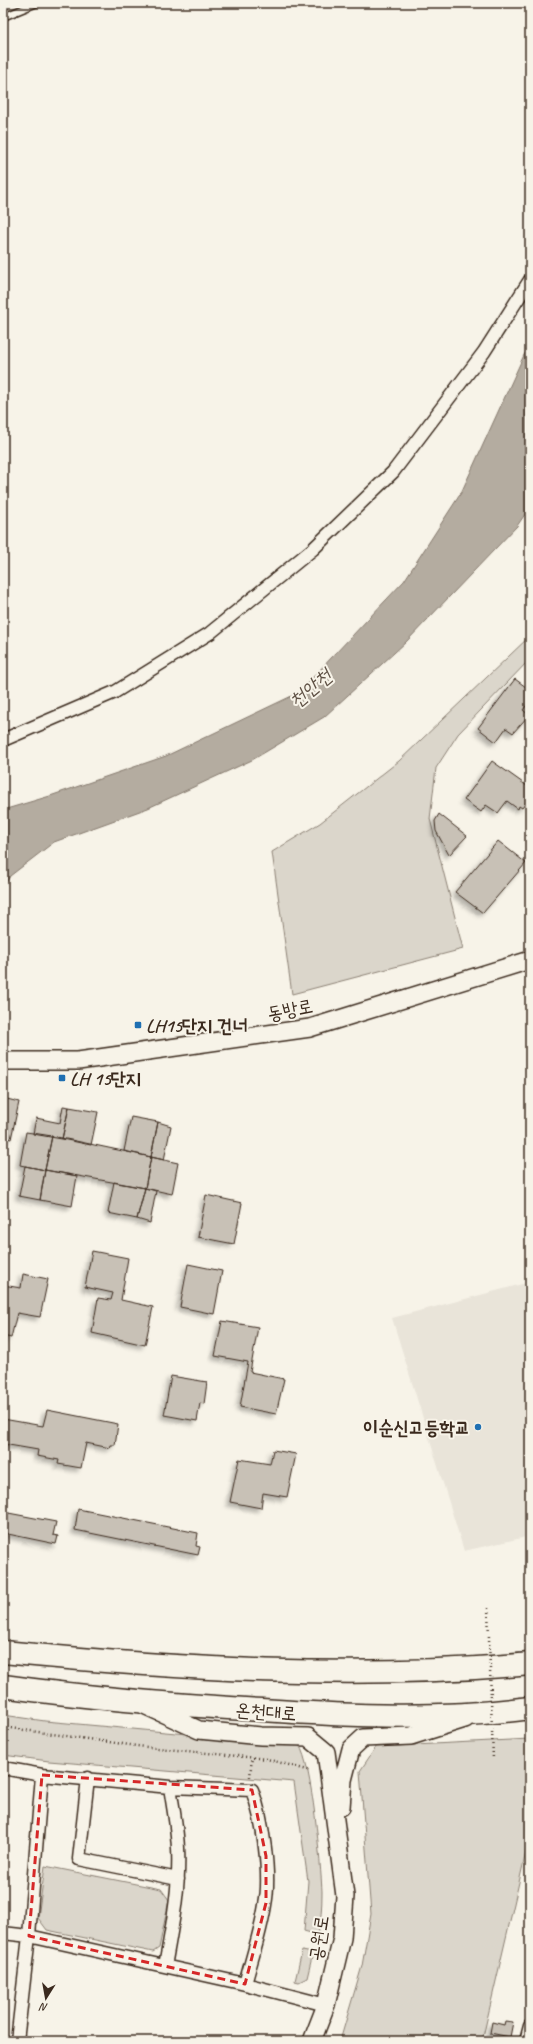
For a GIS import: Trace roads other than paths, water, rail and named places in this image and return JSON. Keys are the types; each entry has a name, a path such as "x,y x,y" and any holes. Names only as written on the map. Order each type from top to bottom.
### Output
{"highway":[{"path":"369,1673 444,1658 530,1649"},
{"name":"온천대로","path":"3,1652 128,1663 244,1670 369,1673 471,1669 530,1664"},
{"name":"온천대로","path":"3,1686 135,1701 331,1715 421,1715 530,1708"}],"street":[{"path":"3,740 121,688 210,633 313,549 393,472 484,352 530,280"},
{"name":"동방로","path":"3,1061 78,1061 310,1028 530,960"},
{"path":"135,1701 199,1730 261,1736 308,1737 326,1752 339,1839"},
{"path":"339,1839 343,1780 350,1749 363,1738 411,1736 485,1712"},
{"path":"3,1768 42,1775 88,1778 170,1787 252,1790 257,1803 266,1856 266,1903 245,1984"},
{"path":"17,2041 29,1936 42,1775"},
{"path":"88,1778 79,1859 178,1879"},
{"path":"165,1966 176,1907 178,1879 178,1846 170,1787"},
{"name":"공원로","path":"312,2041 326,2005 342,1938 345,1896 339,1839"},
{"path":"3,1932 29,1936 245,1984 326,2005"},
{"path":"526,2041 530,2026"}],"lane":[{"path":"3,17 37,3"}],"water":[{"name":"천안천","path":"530,346 530,507 517,526 406,642 324,717 252,760 148,808 54,842 10,876 3,888 3,810 50,796 166,756 298,693 404,581 461,493 524,355"}],"place":[{"name":"LH15단지 건너","path":"138,1025"},
{"name":"LH 15단지","path":"62,1078"},
{"name":"이순신고등학교","path":"478,1427"}]}
